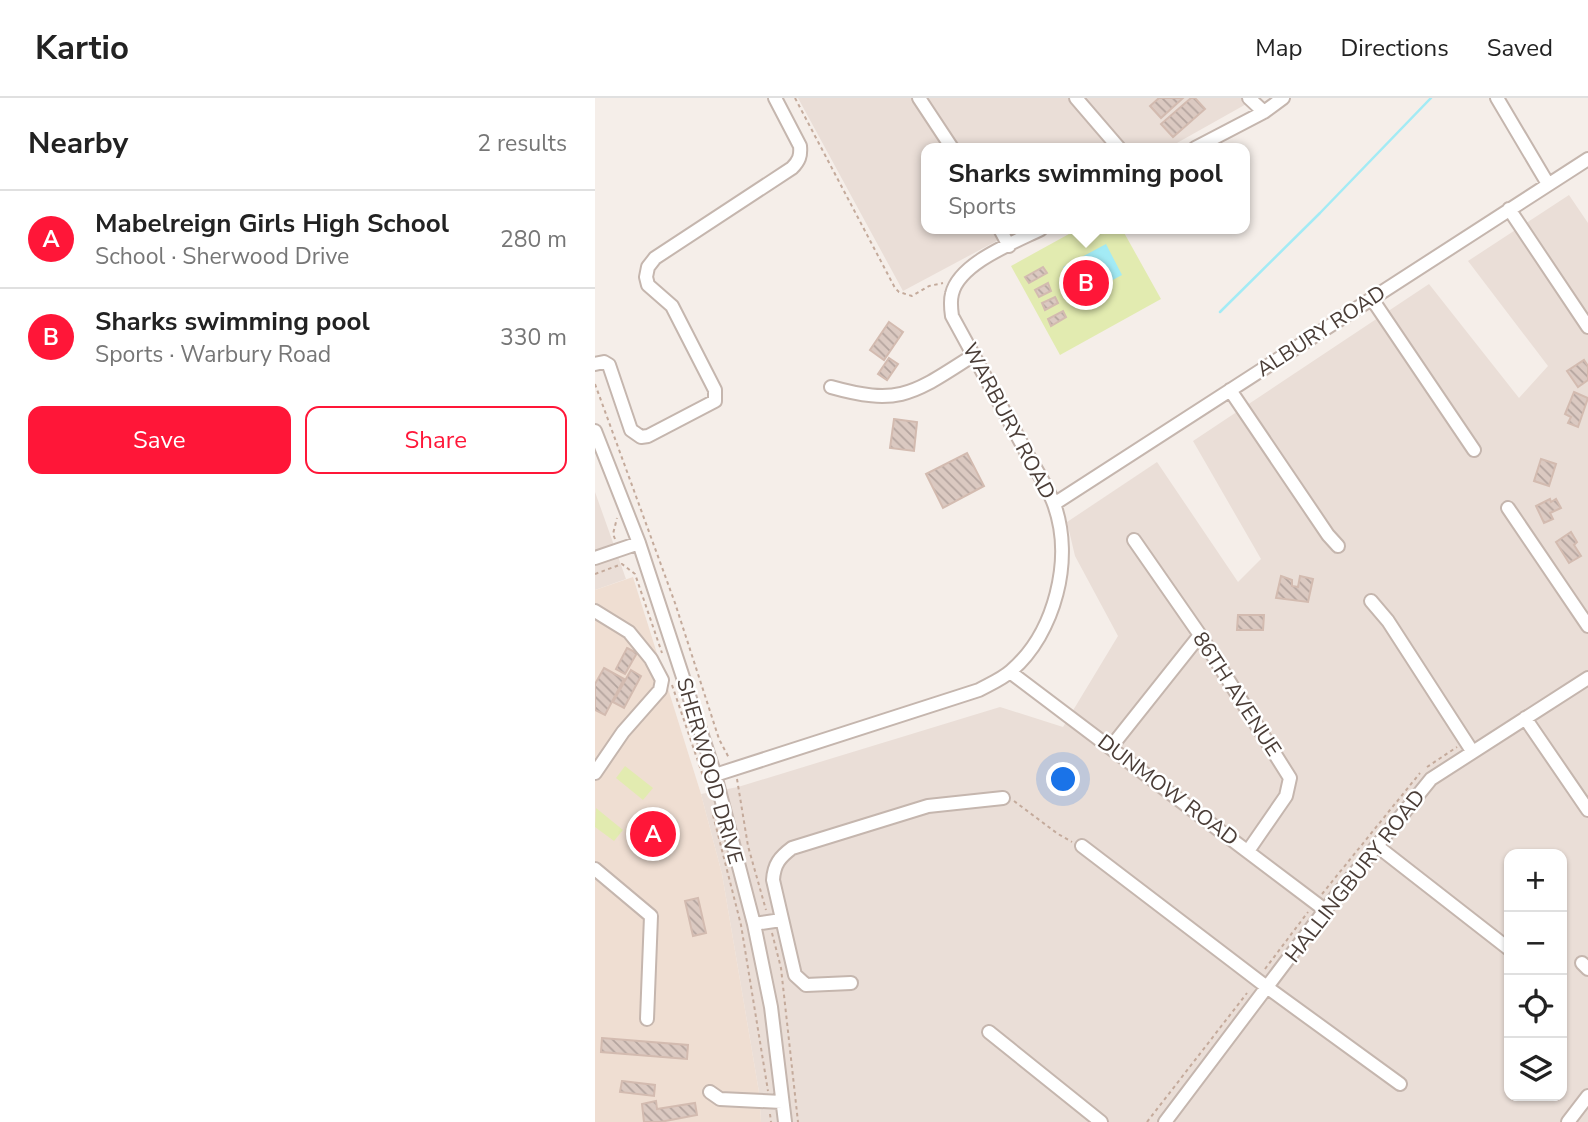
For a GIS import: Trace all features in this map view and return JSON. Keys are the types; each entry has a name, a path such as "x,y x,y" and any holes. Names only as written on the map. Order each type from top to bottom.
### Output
{"street":[{"path":"595,364 604,362 609,365 631,430 641,437 648,436 715,401 715,390 672,306 648,285 646,277 648,267 655,258 798,162 800,146 775,98"},
{"path":"919,98 949,143"},
{"path":"1076,98 1115,143"},
{"path":"1249,98 1264,112"},
{"path":"1205,143 1264,112 1283,98"},
{"path":"1497,98 1548,184"},
{"name":"ALBURY ROAD","path":"1054,504 1588,159"},
{"path":"1509,209 1588,327"},
{"path":"1003,234 1009,246"},
{"path":"956,283 975,264 1032,234"},
{"name":"WARBURY ROAD","path":"710,779 971,693 1010,672 1039,635 1058,592 1061,548 1054,504 952,316 952,292 956,283"},
{"path":"1372,299 1474,450"},
{"path":"831,387 885,398 901,395 919,390 974,355"},
{"path":"1230,390 1338,546"},
{"name":"SHERWOOD DRIVE","path":"595,431 639,542 754,924 771,1007 776,1101 785,1122"},
{"path":"1508,508 1588,626"},
{"name":"86TH AVENUE","path":"1134,540 1200,635 1290,778 1286,796 1248,850"},
{"path":"595,558 639,542"},
{"path":"1371,601 1388,621 1472,751"},
{"path":"595,611 629,632 651,659 662,680 660,690 623,732 595,773"},
{"path":"1111,747 1200,635"},
{"name":"DUNMOW ROAD","path":"1010,672 1325,910"},
{"name":"HALLINGBURY ROAD","path":"1165,1122 1325,910 1431,779 1588,678"},
{"path":"1525,718 1588,810"},
{"path":"851,983 813,986 800,981 795,975 773,880 774,867 781,857 792,848 928,806 1003,798"},
{"path":"1082,846 1268,988 1400,1084"},
{"path":"1377,846 1504,945"},
{"path":"595,869 651,916 647,1019"},
{"path":"754,924 781,920"},
{"path":"989,1032 1101,1122"},
{"path":"710,1092 720,1099 776,1101"},
{"path":"1568,1122 1588,1096"}],"path":[{"path":"795,98 899,292 912,296 929,286 956,283"},
{"path":"595,384 675,603 719,739 735,769"},
{"path":"618,512 613,534 622,564 635,574 664,660"},
{"path":"595,574 622,564"},
{"path":"672,685 710,779"},
{"path":"1003,798 1016,802 1058,834 1082,846"},
{"path":"712,809 741,925 776,1101 771,1122"}],"shaded area":[{"path":"798,98 1257,98 1177,143 921,143 921,234 1010,234 903,291"},
{"path":"1569,195 1588,223 1588,1122 761,1122 759,1092 722,874 701,794 738,787 1000,707 1063,727 1118,636 1075,556 1067,522 1157,462 1238,582 1261,559 1193,441 1429,284 1519,398 1548,366 1468,261"},
{"path":"595,492 626,579 595,590"},
{"path":"633,577 701,794 722,874 759,1092 761,1122 595,1122 595,590"}],"green space":[{"path":"1069,234 1125,234 1161,299 1060,355 1011,266"},
{"path":"625,766 653,788 643,800 616,778"},
{"path":"596,808 623,830 614,841 595,827"}],"water":[{"path":"1106,244 1122,275 1079,298 1063,267"}],"building":[{"path":"1159,98 1183,98 1161,118 1150,106"},
{"path":"1191,98 1195,98 1205,109 1173,137 1161,124"},
{"path":"1043,267 1047,273 1029,283 1025,277"},
{"path":"1048,283 1051,291 1039,297 1035,290"},
{"path":"1055,297 1058,303 1045,310 1042,303"},
{"path":"1063,311 1066,317 1051,326 1048,319"},
{"path":"889,322 903,332 884,360 870,350"},
{"path":"889,358 898,364 887,380 878,374"},
{"path":"1584,360 1588,366 1588,380 1578,387 1567,371"},
{"path":"1574,392 1588,398 1578,427 1568,423 1571,417 1565,414"},
{"path":"894,419 917,422 914,451 890,448"},
{"path":"967,453 984,486 943,508 926,474"},
{"path":"1541,459 1556,464 1549,486 1534,481"},
{"path":"1550,499 1551,502 1556,499 1561,508 1550,513 1553,519 1544,523 1536,506"},
{"path":"1571,532 1577,542 1574,545 1581,556 1569,563 1556,542"},
{"path":"1281,576 1292,580 1292,586 1298,587 1300,576 1313,579 1308,602 1276,598"},
{"path":"1238,615 1264,615 1263,630 1237,630"},
{"path":"627,648 637,653 625,674 616,669"},
{"path":"604,668 624,679 605,715 595,710 595,684"},
{"path":"631,670 641,676 624,708 613,702"},
{"path":"698,898 706,933 693,936 685,901"},
{"path":"602,1038 688,1045 687,1059 601,1052"},
{"path":"622,1081 655,1085 654,1096 620,1092"},
{"path":"656,1101 657,1109 695,1103 697,1115 644,1122 642,1104"}],"waterway":[{"path":"1220,312 1431,98"}],"place":[{"name":"Sharks swimming pool","path":"1086,283"},
{"name":"Mabelreign Girls High School","path":"653,834"}]}
